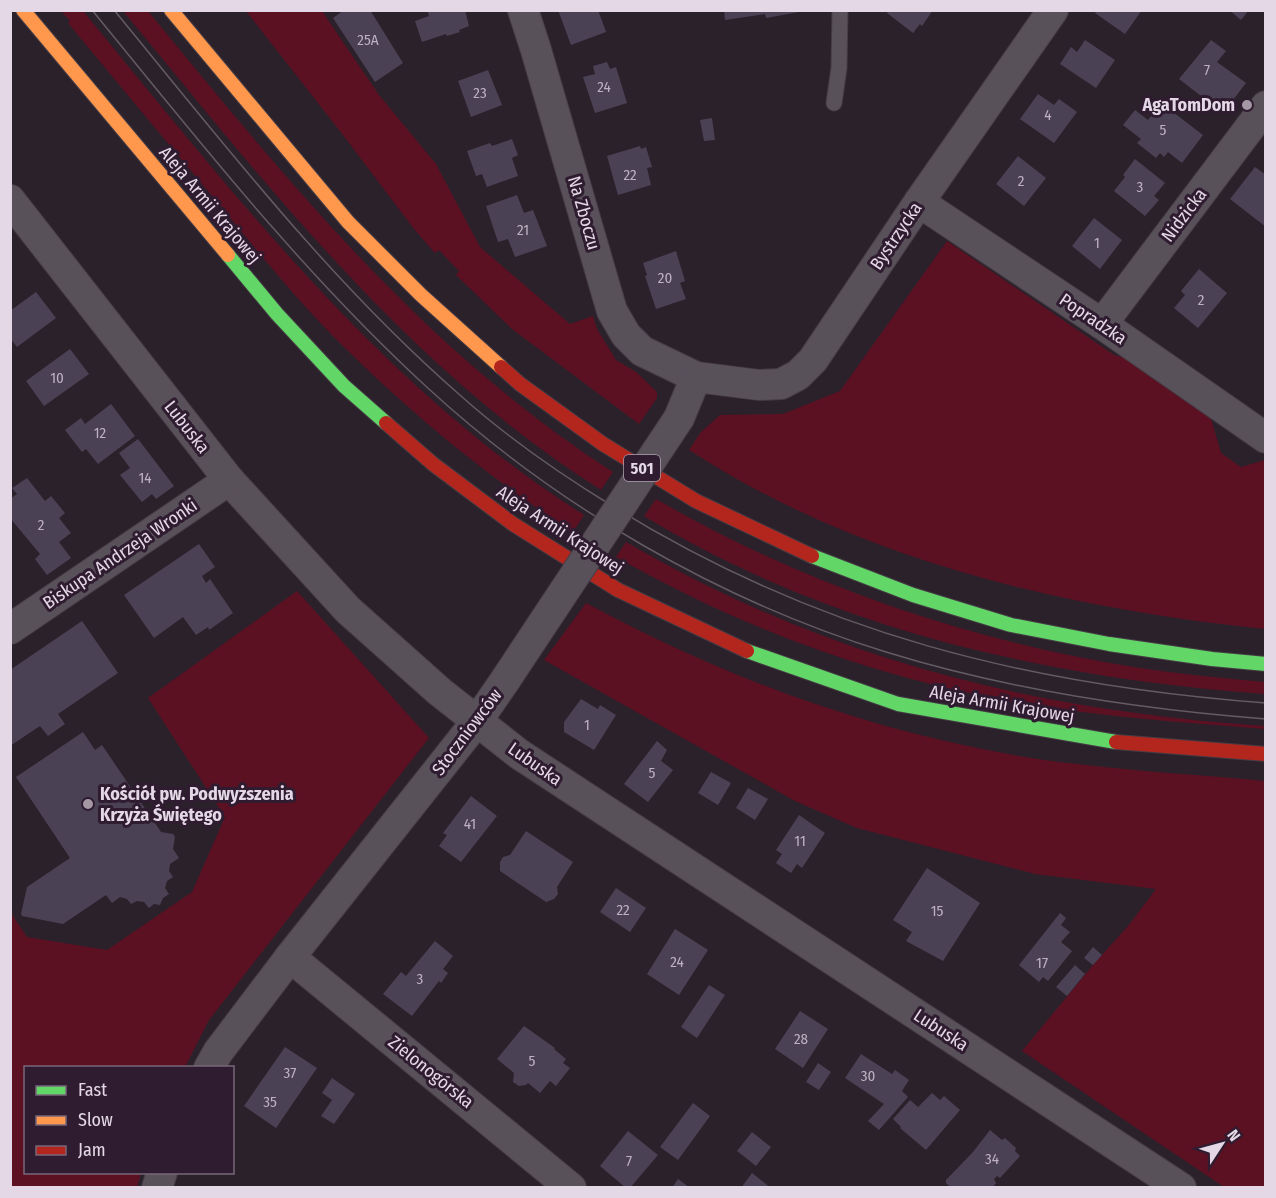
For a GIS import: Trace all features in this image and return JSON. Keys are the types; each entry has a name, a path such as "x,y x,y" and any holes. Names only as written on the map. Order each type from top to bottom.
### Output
{"main road":[{"name":"Aleja Armii Krajowej","path":"23,10 277,314 344,386 433,464 513,524 618,590 745,650 897,704 1105,741 1266,754"},
{"name":"501","path":"171,10 348,222 421,295 520,384 603,444 696,501 812,556 913,595 1011,625 1109,644 1212,659 1266,664"}],"street":[{"name":"Na Zboczu","path":"523,10 537,50 612,310 626,335 642,351 696,377"},
{"name":"Bystrzycka","path":"696,377 759,385 782,384 798,375 813,360 919,202 1053,10"},
{"name":"Nidzicka","path":"1102,324 1266,106"},
{"name":"Lubuska","path":"10,201 229,480 348,610 440,692 519,754 1181,1188"},
{"name":"Popradzka","path":"919,202 1102,324 1266,438"},
{"name":"Stoczniowców","path":"210,1066 218,1052 290,957 477,721 679,418 696,377"},
{"name":"Biskupa Andrzeja Wronki","path":"10,629 229,480"},
{"name":"Zielonogórska","path":"290,957 571,1188"}],"lane":[{"path":"834,103 839,68 840,10"},
{"path":"10,14 60,56"}],"shaded area":[{"path":"61,11 83,11 254,217 376,348 441,408 510,464 584,515 573,532 542,512 454,446 398,398 327,329 261,255 68,23 70,21"},
{"path":"123,11 148,11 307,200 420,318 481,373 545,424 613,472 601,490 531,441 465,388 402,330 286,207"},
{"path":"246,11 322,11 379,95 436,164 480,247 570,324 593,316 597,329 616,360 636,372 657,392 657,398 639,424 512,329 456,275 459,271 439,250 435,253"},
{"path":"947,241 1114,355 1125,358 1210,415 1221,453 1241,467 1265,460 1265,629 1115,608 966,573 894,550 823,522 755,489 689,450 700,433 720,415 783,414 840,391"},
{"path":"656,499 712,530 769,557 887,605 1009,641 1071,656 1183,674 1265,682 1265,694 1103,675 1023,661 944,642 866,618 790,590 716,556 644,516"},
{"path":"626,542 702,583 779,618 856,648 935,672 1014,692 1096,707 1265,726 1265,729 1131,718 1031,705 948,688 849,661 754,625 661,582 616,557"},
{"path":"297,591 429,738 209,1020 186,1066 24,1066 24,1174 141,1174 137,1187 11,1187 11,913 27,937 107,950 192,892 225,817 148,698"},
{"path":"586,603 687,653 739,675 843,713 897,729 952,743 1040,759 1265,781 1265,1187 1224,1187 1022,1051 1128,926 1156,889 1035,874 857,828 795,801 544,660"}],"building":[{"path":"344,10 370,10 403,63 375,82 333,18"},
{"path":"427,10 465,10 469,26 459,30 460,32 422,42 415,21 429,16"},
{"path":"558,10 598,10 606,32 571,45"},
{"path":"724,10 799,10 799,12 766,18 765,14 725,20"},
{"path":"889,10 933,10 922,26 920,24 913,33 887,13"},
{"path":"1097,10 1142,10 1125,34 1095,13"},
{"path":"1229,10 1249,10 1241,20"},
{"path":"1085,40 1115,60 1096,88 1060,64 1071,47 1077,52"},
{"path":"1211,40 1226,51 1217,62 1246,83 1223,113 1179,79"},
{"path":"607,62 610,69 616,67 627,103 595,113 583,77 595,74 593,66"},
{"path":"488,70 502,105 471,117 458,81"},
{"path":"1038,94 1054,105 1059,99 1077,112 1054,143 1020,119"},
{"path":"1161,103 1203,135 1182,163 1168,152 1164,157 1160,153 1156,158 1137,143 1141,139 1123,125 1135,110 1148,120"},
{"path":"712,118 715,140 704,141 700,120"},
{"path":"512,139 518,155 512,158 518,176 487,187 482,174 476,176 467,151 490,143 492,146"},
{"path":"640,146 641,149 646,147 652,167 647,168 651,185 618,195 607,156"},
{"path":"1018,156 1046,178 1024,206 996,184"},
{"path":"1135,159 1165,183 1154,196 1159,200 1145,216 1114,191"},
{"path":"1255,167 1266,175 1266,227 1230,199"},
{"path":"517,195 524,213 533,210 547,246 515,257 508,239 498,242 486,206"},
{"path":"1094,218 1122,240 1100,269 1072,246"},
{"path":"676,251 685,281 680,283 686,299 656,309 643,263"},
{"path":"1199,269 1227,293 1198,328 1174,308 1185,295 1181,291"},
{"path":"36,292 56,318 17,347 10,338 10,311"},
{"path":"70,349 89,374 44,406 26,381"},
{"path":"111,404 135,436 98,464 86,449 82,452 65,430 81,418 85,424"},
{"path":"138,439 174,486 156,499 152,494 142,502 120,475 130,468 119,453"},
{"path":"27,478 45,501 51,496 65,513 59,518 71,533 59,542 71,558 47,575 35,559 40,554 10,518 10,499 17,494 12,488"},
{"path":"199,544 215,567 202,576 206,583 210,579 233,613 209,630 208,627 196,635 183,617 154,638 124,595"},
{"path":"82,621 118,673 58,714 65,724 48,736 40,726 10,746 10,670"},
{"path":"581,699 598,709 600,705 616,715 594,750 564,732 564,722"},
{"name":"Kościół pw. Podwyższenia Krzyża Świętego","path":"83,732 95,750 102,745 161,832 173,834 175,837 173,849 179,858 170,864 169,871 173,877 167,881 165,888 169,894 163,898 160,905 154,904 149,908 144,902 137,901 131,904 127,899 120,897 112,903 106,895 63,924 22,916 27,887 70,858 16,777"},
{"path":"657,741 667,750 661,761 673,770 648,802 624,784"},
{"path":"711,772 731,783 718,805 698,793"},
{"path":"748,788 768,799 755,820 736,808"},
{"path":"471,796 497,816 461,862 439,846 447,835 443,833"},
{"path":"799,815 825,833 802,868 797,864 791,873 776,863 782,854 776,850"},
{"path":"526,831 573,862 557,887 558,894 554,899 546,902 500,871 500,862 503,857 510,855"},
{"path":"927,868 980,903 943,961 906,941 912,932 893,920"},
{"path":"616,888 646,908 630,932 600,912"},
{"path":"1060,913 1066,918 1061,925 1070,932 1061,942 1072,951 1048,981 1043,977 1039,982 1019,965"},
{"path":"675,929 708,950 679,995 647,974"},
{"path":"435,941 453,956 443,969 448,973 412,1016 383,994 401,972 406,976"},
{"path":"1093,947 1102,955 1093,965 1084,958"},
{"path":"1075,965 1085,974 1067,996 1056,987"},
{"path":"709,985 725,995 697,1038 681,1027"},
{"path":"800,1011 828,1029 803,1068 775,1049"},
{"path":"524,1026 555,1048 566,1059 563,1063 570,1068 556,1086 550,1081 540,1093 528,1083 519,1086 513,1082 514,1073 497,1059"},
{"path":"285,1047 317,1068 276,1128 244,1106"},
{"path":"861,1054 892,1074 895,1070 909,1080 902,1091 908,1097 879,1130 868,1121 884,1104 845,1078"},
{"path":"818,1063 831,1072 819,1090 806,1082"},
{"path":"332,1078 355,1094 334,1124 321,1116 332,1100 322,1093"},
{"path":"932,1093 940,1100 944,1096 960,1110 926,1150 893,1119 910,1100 918,1107"},
{"path":"693,1103 710,1116 678,1160 660,1147"},
{"path":"990,1130 1002,1140 1005,1138 1016,1148 1015,1151 1020,1156 1000,1178 997,1176 994,1179 996,1183 992,1188 951,1188 946,1180"},
{"path":"628,1131 658,1155 630,1188 626,1188 600,1166"},
{"path":"752,1132 771,1147 756,1166 737,1151"},
{"path":"752,1173 771,1188 741,1188"},
{"path":"678,1179 690,1188 672,1188"}],"tram line":[{"path":"92,10 254,206 339,301 384,346 480,433 587,511 644,546 703,578 763,606 824,631 932,665 1074,696 1170,710 1266,719"},
{"path":"114,10 280,210 367,306 413,352 516,441 614,507 691,551 769,589 848,620 928,646 1009,667 1093,683 1178,695 1266,703"}],"traffic: fast":[{"path":"228,255 277,314 344,386 386,423"},
{"path":"812,556 913,595 1011,625 1109,644 1212,659 1266,664"},
{"path":"747,651 898,704 1116,742"}],"traffic: slow":[{"path":"23,10 228,255"},
{"path":"171,10 348,222 421,295 501,367"}],"traffic: jam":[{"path":"501,367 520,384 603,444 696,501 812,556"},
{"path":"386,423 433,464 513,524 618,590 747,651"},
{"path":"1116,742 1266,754"}],"place":[{"name":"AgaTomDom","path":"1247,105"},
{"name":"Kościół pw. Podwyższenia Krzyża Świętego","path":"88,804"}]}
